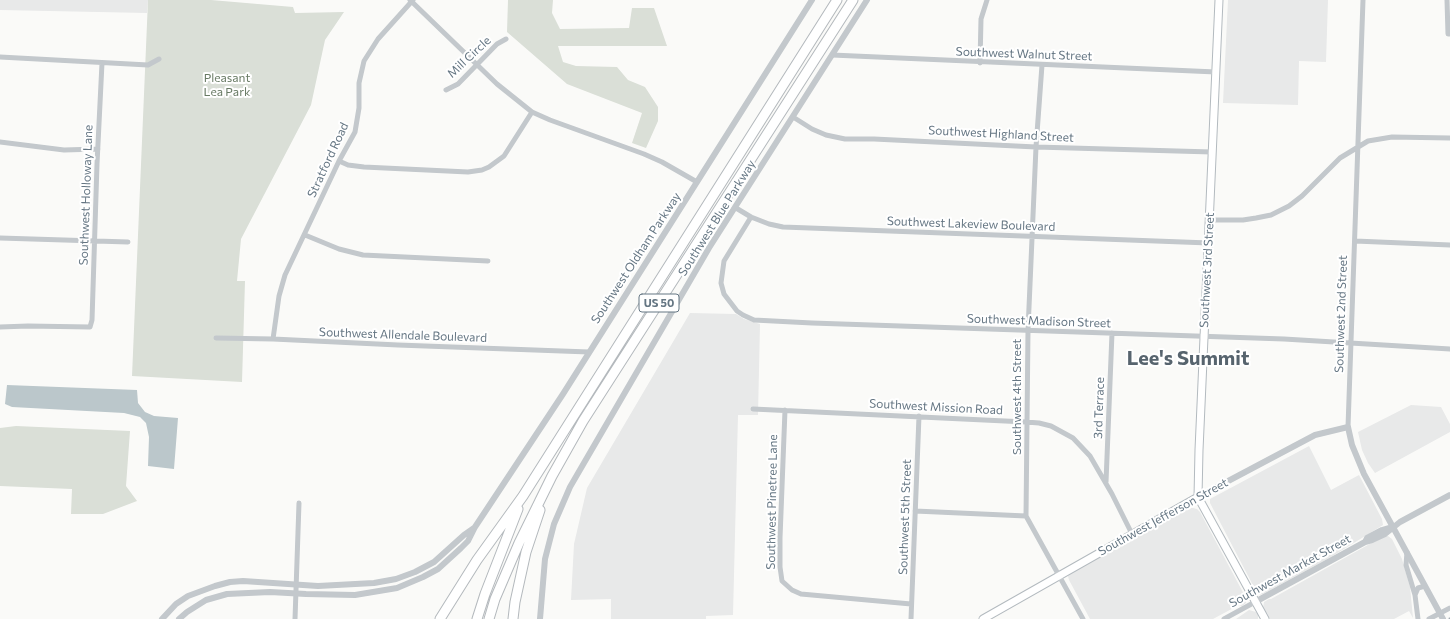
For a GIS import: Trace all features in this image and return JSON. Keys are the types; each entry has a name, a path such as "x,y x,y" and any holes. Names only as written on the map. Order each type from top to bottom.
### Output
{"highway":[{"name":"US 50","path":"477,619 485,594 523,496 837,0"},
{"name":"US 50","path":"489,619 495,599 519,543 552,476 583,421 853,0"},
{"path":"513,619 516,596 526,552 552,476"},
{"path":"440,619 477,560 523,496"}],"main road":[{"name":"Southwest 3rd Street","path":"1198,497 1219,0"},
{"name":"Southwest Jefferson Street","path":"983,619 1198,497"},
{"path":"1198,497 1265,619"}],"street":[{"path":"412,0 497,84 532,112 644,154 662,162 697,182"},
{"name":"Stratford Road","path":"273,339 279,296 288,268 354,132 359,108 359,83 364,61 378,39 412,0"},
{"name":"Southwest Oldham Parkway","path":"180,619 197,605 215,597 247,593 355,595 404,586 438,569 464,545 589,352 812,0"},
{"name":"Southwest Blue Parkway","path":"540,619 544,559 554,524 570,487 709,248 736,208 867,0"},
{"path":"980,63 981,19 987,0"},
{"name":"Southwest 2nd Street","path":"1363,0 1348,427 1352,445 1363,472 1443,619"},
{"path":"1448,0 1449,34"},
{"name":"Mill Circle","path":"446,90 458,84 497,44 506,39"},
{"name":"Southwest Walnut Street","path":"832,55 980,63 1216,72"},
{"path":"0,57 148,65 158,59"},
{"name":"Southwest Holloway Lane","path":"0,327 90,327 92,320 102,63"},
{"name":"Southwest 4th Street","path":"1042,65 1031,236 1026,422 1026,516 1083,619"},
{"path":"339,161 348,165 364,167 468,172 482,170 493,165 504,156 532,112"},
{"name":"Southwest Highland Street","path":"793,117 812,129 826,135 844,139 874,139 1036,147 1212,152"},
{"path":"1210,220 1243,220 1256,218 1271,215 1289,206 1302,196 1340,158 1368,141 1392,137 1450,138"},
{"path":"0,142 64,150 98,149"},
{"name":"Southwest Lakeview Boulevard","path":"736,208 751,217 769,224 783,227 1209,243"},
{"name":"Southwest Madison Street","path":"751,217 724,261 721,283 724,294 730,303 737,311 749,318 767,321 812,324 1284,339 1450,349"},
{"path":"305,235 340,249 363,255 488,261"},
{"path":"0,238 128,242"},
{"path":"1355,241 1450,245"},
{"name":"3rd Terrace","path":"1106,483 1112,333"},
{"name":"Southwest Allendale Boulevard","path":"216,338 589,352"},
{"name":"Southwest Mission Road","path":"753,409 1026,422 1051,426 1073,438 1090,456 1106,483 1132,534"},
{"name":"Southwest Pinetree Lane","path":"785,410 780,538 780,567 782,581 792,590 801,594 911,604"},
{"name":"Southwest 5th Street","path":"910,619 919,416"},
{"name":"Southwest Jefferson Street","path":"1198,497 1315,435 1325,431 1348,427"},
{"name":"Southwest Market Street","path":"1224,619 1365,542 1385,534 1393,526 1450,495"},
{"path":"295,619 299,503"},
{"path":"915,511 1026,516"},
{"name":"Southwest Oldham Parkway","path":"162,619 176,604 182,600 215,586 230,582 243,581 296,585 339,585 374,583 389,580 415,572 434,562 475,527"},
{"path":"1407,552 1406,565 1415,595 1418,619"},
{"path":"389,580 391,589"},
{"path":"1415,595 1418,588 1425,586"},
{"name":"Southwest Blue Parkway","path":"541,608 544,619"},
{"path":"1428,619 1450,608"}],"shaded area":[{"path":"0,0 148,0 147,13 0,10"},
{"path":"1228,0 1328,0 1326,62 1299,61 1298,105 1223,103"},
{"path":"690,313 736,314 744,319 760,324 758,415 738,415 733,615 706,616 706,619 611,619 611,599 571,600 574,544 587,488"},
{"path":"7,385 137,390 138,403 145,412 154,416 178,418 174,469 148,466 149,437 146,423 140,417 124,413 12,407 5,404"},
{"path":"1411,405 1441,407 1450,424 1450,432 1375,473 1362,450 1358,432"},
{"path":"1309,446 1331,490 1359,475 1382,519 1383,525 1331,557 1259,595 1210,503 1210,499"},
{"path":"1189,508 1197,509 1200,512 1246,598 1246,603 1242,606 1239,605 1213,619 1090,619 1069,580 1068,576 1070,573"},
{"path":"1384,536 1388,536 1392,539 1402,559 1410,587 1413,618 1409,611 1394,619 1270,619 1265,612 1263,608 1264,602"},
{"path":"1249,610 1256,612 1258,619 1236,619"}],"green space":[{"name":"Pleasant Lea Park","path":"148,0 211,0 293,7 295,13 344,12 325,40 311,105 241,239 237,281 245,281 242,382 132,376"},
{"path":"508,0 553,0 552,13 560,29 629,28 632,8 654,8 667,46 558,46 563,62 576,66 617,67 628,80 645,87 658,107 658,121 646,148 632,143 642,113 567,84 507,32"},
{"path":"16,426 130,431 126,486 137,501 103,514 71,514 72,489 0,486 0,428"}],"district":[{"name":"Lee's Summit","path":"1188,358"}]}
